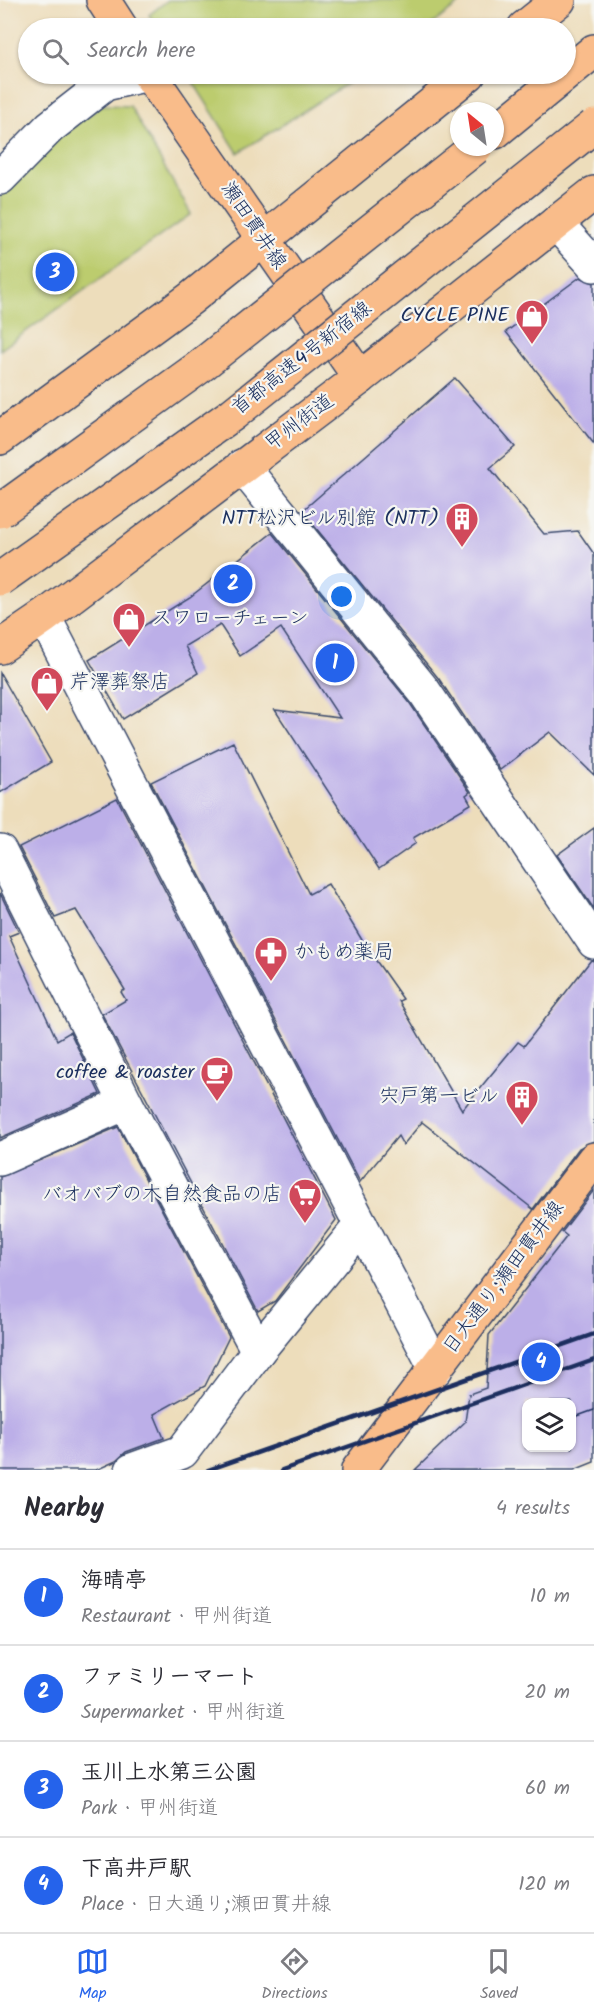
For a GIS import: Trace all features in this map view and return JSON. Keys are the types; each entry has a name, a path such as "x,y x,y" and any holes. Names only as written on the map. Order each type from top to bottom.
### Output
{"main road":[{"path":"103,0 114,18"},
{"path":"536,18 559,0"},
{"path":"576,66 594,51"},
{"name":"瀬田貫井線","path":"156,84 263,242 360,378"},
{"path":"0,438 141,337 263,242 457,84"},
{"path":"504,125 554,84"},
{"name":"首都高速4号新宿線","path":"0,579 233,414 594,126"},
{"path":"0,511 198,368 465,156"},
{"name":"甲州街道","path":"0,647 44,617 360,378 594,193"},
{"name":"日大通り;瀬田貫井線","path":"367,1467 436,1368 594,1159"}],"street":[{"path":"0,178 50,127 105,84"},
{"path":"556,223 594,265"},
{"path":"242,466 424,691 594,942"},
{"path":"44,617 436,1368"},
{"path":"0,851 126,1103 258,1351"},
{"path":"0,1160 126,1103"},
{"path":"132,1470 182,1452 258,1351 361,1225"}],"green space":[{"path":"168,0 464,0 440,18 151,18 149,15"},
{"path":"194,84 346,84 238,153"},
{"path":"102,105 130,106 191,214 0,350 0,196 58,138"}],"building":[{"path":"580,277 594,283 594,444 506,332"},
{"name":"NTT松沢ビル別館 (NTT)","path":"455,378 515,447 490,468 544,534 578,531 594,554 594,775 550,732 500,770 439,679 302,511"},
{"path":"272,533 409,702 470,792 466,795 471,804 413,838 416,843 379,869 275,710 340,718 281,628 240,656 220,625 185,646 198,673 123,719 89,660 190,597"},
{"path":"0,673 51,762 0,793"},
{"path":"233,742 309,894 328,884 365,945 403,999 399,1001 462,1110 518,1042 524,1046 591,960 594,961 594,1141 579,1148 533,1209 422,1122 403,1145 398,1136 360,1182 151,782"},
{"path":"117,798 336,1220 275,1301 258,1311 102,1014 126,1000 121,992 125,990 76,910 55,918 19,847"},
{"path":"594,828 594,909 557,855"},
{"path":"0,893 19,932 9,936 57,1040 70,1032 100,1094 0,1138"},
{"path":"118,1127 229,1337 205,1386 154,1414 164,1438 126,1452 116,1461 96,1470 0,1470 0,1177"},
{"path":"594,1190 594,1462 574,1470 415,1470 465,1422 469,1394 486,1388 489,1335 567,1236 562,1232"}],"tram line":[{"path":"576,1417 594,1410"}],"railway":[{"path":"208,1470 594,1334"},
{"path":"282,1470 594,1360"}],"place":[{"name":"玉川上水第三公園","path":"55,272"},
{"name":"CYCLE PINE","path":"532,345"},
{"name":"NTT松沢ビル別館 (NTT)","path":"462,548"},
{"name":"ファミリーマート","path":"233,584"},
{"name":"スワローチェーン","path":"129,648"},
{"name":"海晴亭","path":"335,663"},
{"name":"芹澤葬祭店","path":"47,712"},
{"name":"かもめ薬局","path":"271,982"},
{"name":"coffee & roaster","path":"217,1102"},
{"name":"宍戸第一ビル","path":"522,1126"},
{"name":"バオバブの木自然食品の店","path":"305,1224"},
{"name":"下高井戸駅","path":"541,1362"}]}
